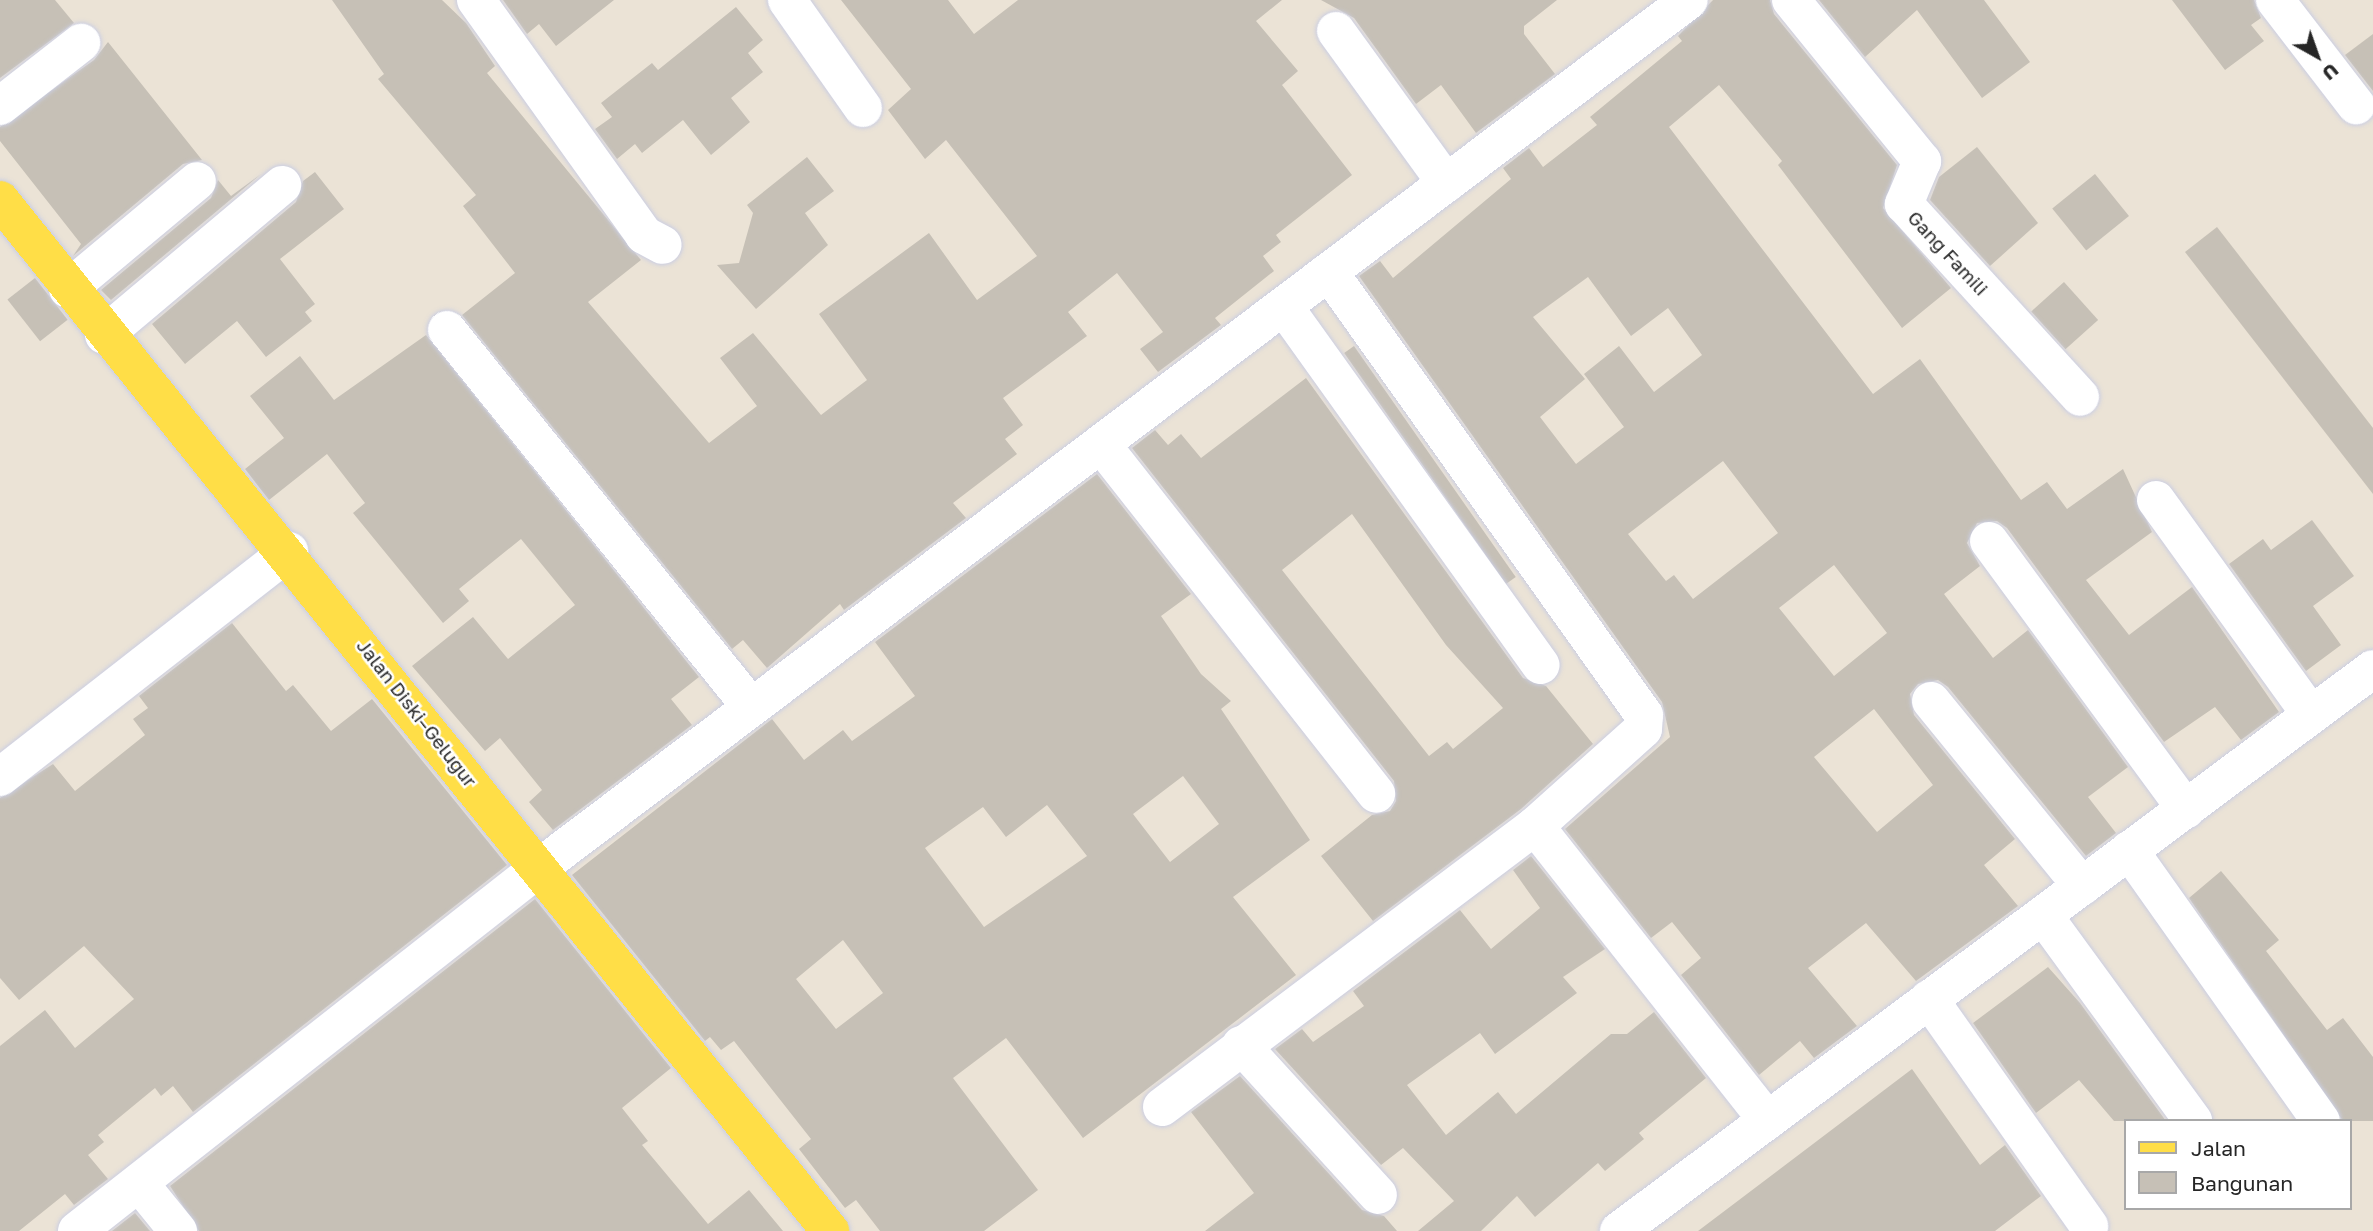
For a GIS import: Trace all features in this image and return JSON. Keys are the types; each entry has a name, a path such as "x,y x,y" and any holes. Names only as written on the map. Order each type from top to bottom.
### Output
{"main road":[{"name":"Jalan Diski–Gelugur","path":"5,218 289,551 830,1231"}],"street":[{"path":"475,0 644,235 663,245"},
{"path":"787,0 863,108"},
{"path":"77,1231 540,867 1689,0"},
{"name":"Gang Famili","path":"1791,0 1922,161 1903,204 2081,397"},
{"path":"2275,0 2356,106"},
{"path":"1336,30 1446,183"},
{"path":"0,106 81,43"},
{"path":"68,289 197,181"},
{"path":"104,335 282,186"},
{"path":"1162,1107 1535,826 1634,741 1644,715 1329,272"},
{"path":"1284,308 1541,665"},
{"path":"447,330 751,708"},
{"path":"1101,444 1376,794"},
{"path":"2156,500 2311,715"},
{"path":"1989,541 2186,809"},
{"path":"0,777 289,551"},
{"path":"1619,1231 2373,669"},
{"path":"1931,701 2082,886"},
{"path":"1535,826 1767,1121"},
{"path":"2129,850 2320,1119"},
{"path":"2043,915 2192,1119"},
{"path":"1929,999 2089,1226"},
{"path":"1241,1045 1378,1195"},
{"path":"139,1183 178,1231"}],"building":[{"path":"0,0 55,0 74,23 0,78"},
{"path":"332,0 442,0 466,23 495,66 487,73 641,260 588,302 709,443 757,406 720,358 753,333 821,415 867,380 819,314 929,233 977,300 1037,256 946,140 925,159 888,110 911,89 841,0 948,0 974,34 1018,0 1282,0 1256,21 1298,71 1282,85 1352,175 1276,235 1281,242 1263,256 1274,271 1215,318 1221,325 1158,372 1140,349 1163,332 1117,273 1068,312 1087,336 1003,398 1023,425 1005,439 1017,454 953,503 966,518 844,610 840,604 767,668 743,640 732,649 462,315 515,273 463,206 476,195 378,79 384,74"},
{"path":"503,0 614,0 556,46 539,24 527,34"},
{"path":"1321,0 1557,0 1524,26 1524,34 1555,74 1476,133 1441,85 1416,104 1354,18"},
{"path":"1713,0 1770,0 1774,14 1897,165 1883,208 1951,288 1902,328 1778,165 1782,161 1719,85 1669,127 1873,394 1920,359 2021,500 2047,482 2067,509 2123,469 2152,532 2086,580 2129,635 2192,587 2279,712 2241,740 2215,707 2164,742 2007,528 1997,521 1977,523 1967,543 1980,566 1944,594 1993,658 2028,630 2128,767 2088,797 2116,833 2086,856 1948,687 1938,680 1918,684 1910,694 1914,715 2015,839 1984,865 2018,906 1916,981 1866,923 1808,968 1857,1026 1814,1058 1800,1041 1759,1075 1681,975 1701,958 1672,922 1651,938 1565,829 1670,737 1662,702 1359,276 1380,261 1393,278 1511,179 1503,168 1529,148 1543,167 1597,125 1590,117 1682,41 1678,36","holes":["1588,277 1631,336 1668,308 1702,355 1654,392 1619,346 1584,374 1624,427 1576,464 1540,417 1585,379 1533,317","1723,461 1778,533 1693,599 1674,575 1666,581 1628,534","1834,565 1887,633 1834,676 1779,608","1874,709 1933,785 1877,832 1814,757"]},
{"path":"1819,0 1984,0 2030,62 1982,98 1917,10 1865,57"},
{"path":"2172,0 2254,0 2261,18 2251,25 2264,41 2225,70"},
{"path":"736,7 763,40 748,53 763,72 731,98 750,122 711,155 683,120 642,153 635,144 617,159 595,129 612,117 601,103 652,63 658,70"},
{"path":"2373,34 2373,91 2345,55"},
{"path":"108,42 202,160 183,164 73,256 81,244 0,141 0,127 94,60"},
{"path":"1977,147 2038,223 1990,266 1930,200 1939,177"},
{"path":"807,157 834,191 805,213 828,245 756,309 717,265 739,263 753,213 747,205"},
{"path":"315,172 344,209 280,259 315,304 305,312 312,321 266,357 237,321 185,364 152,324 296,202 303,181"},
{"path":"261,174 111,300 101,290 211,198 218,180 231,196"},
{"path":"2095,174 2129,216 2086,251 2052,209"},
{"path":"2217,227 2373,428 2373,494 2185,252"},
{"path":"35,278 68,320 40,341 7,300"},
{"path":"2064,282 2098,320 2065,349 2031,311"},
{"path":"426,335 699,677 671,699 692,725 553,830 529,802 542,790 500,738 485,751 412,666 473,617 508,659 575,605 521,539 459,589 469,601 443,623 353,513 365,503 327,454 269,500 245,469 284,438 250,396 300,356 334,400"},
{"path":"1354,346 1516,577 1506,584 1344,353"},
{"path":"1306,378 1523,678 1546,686 1593,744 1521,809 1373,921 1321,856 1372,815 1390,811 1396,801 1394,781 1132,448 1155,430 1168,445 1181,434 1201,458","holes":["1352,514 1446,645 1503,708 1453,749 1447,742 1429,756 1282,570"]},
{"path":"1097,474 1191,594 1161,616 1201,674 1231,701 1221,709 1310,840 1233,897 1296,975 1083,1138 1006,1038 953,1078 1038,1190 984,1231 880,1231 856,1200 845,1208 799,1149 811,1139 734,1041 721,1050 710,1037 705,1041 572,875 772,719 804,760 843,730 852,741 915,696 875,642","holes":["1183,776 1219,824 1170,862 1133,814","1047,805 1087,856 984,927 925,848 983,807 1006,837","843,940 883,993 836,1029 796,979"]},
{"path":"2312,520 2354,576 2313,606 2341,645 2306,671 2229,564 2263,539 2271,550"},
{"path":"232,623 286,691 293,685 331,731 372,699 507,865 193,1112 173,1086 161,1096 155,1088 98,1135 104,1142 88,1155 108,1179 74,1205 65,1194 19,1231 0,1231 0,1046 45,1010 75,1048 134,999 84,946 19,1000 0,978 0,798 53,764 75,791 145,735 133,719 148,708 139,696"},
{"path":"1531,856 1605,949 1563,977 1577,993 1495,1054 1480,1033 1407,1085 1446,1135 1498,1092 1516,1114 1611,1034 1627,1034 1654,1012 1706,1078 1639,1133 1644,1139 1605,1171 1598,1163 1535,1217 1517,1196 1481,1231 1418,1231 1454,1201 1403,1148 1381,1165 1275,1049 1302,1029 1313,1042 1364,1006 1353,991 1460,910 1491,949 1540,908 1513,870"},
{"path":"2221,871 2279,940 2266,951 2327,1030 2343,1018 2373,1057 2373,1121 2342,1119 2189,898"},
{"path":"535,899 671,1068 622,1108 648,1141 642,1145 708,1224 749,1190 783,1231 199,1231 170,1186"},
{"path":"2048,967 2080,1003 2165,1119 2114,1121 2079,1080 2036,1113 1973,1023"},
{"path":"1912,1069 1980,1165 2005,1145 2041,1196 1995,1231 1698,1231"},
{"path":"1240,1076 1362,1210 1384,1216 1397,1231 1205,1231 1254,1193 1191,1112"},
{"path":"135,1213 150,1231 112,1231"}]}
